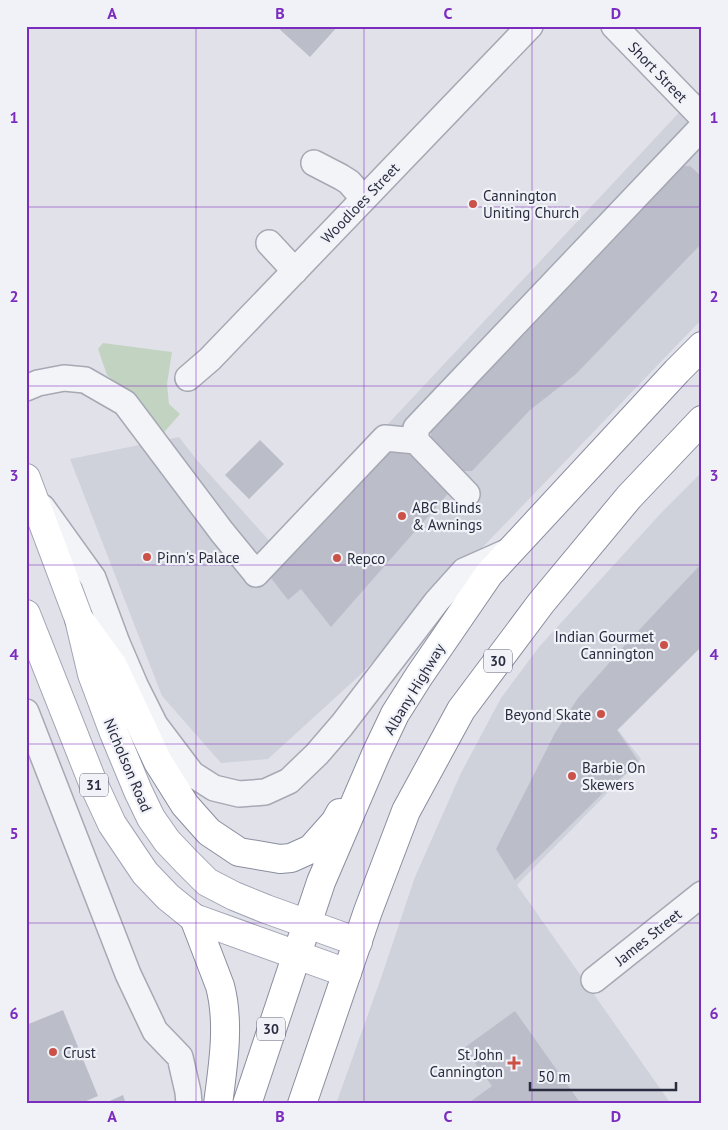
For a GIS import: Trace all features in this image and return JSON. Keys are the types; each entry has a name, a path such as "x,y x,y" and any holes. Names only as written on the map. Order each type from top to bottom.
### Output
{"main road":[{"name":"Albany Highway","path":"247,1104 322,882 395,714 489,574 702,346"},
{"name":"30","path":"302,1104 406,811 461,710 547,595 629,497 702,420"},
{"name":"Nicholson Road","path":"29,485 79,619 92,674 114,733 144,804 167,841 207,882 234,896 358,942"},
{"name":"31","path":"26,614 93,783 112,824 145,873 168,897 194,918 347,973"},
{"name":"30","path":"79,619 113,666 158,762 185,804 209,832 239,852 280,859 291,858 311,849 335,822 376,754"},
{"path":"194,918 223,996 225,1021 218,1104"}],"street":[{"name":"Woodloes Street","path":"188,378 210,359 530,26"},
{"name":"Short Street","path":"614,26 702,117"},
{"path":"416,441 416,428 702,127"},
{"path":"314,163 349,182 364,198"},
{"path":"269,243 295,271"},
{"path":"26,388 38,383 64,378 85,380 125,402 255,573 385,438 416,441 468,494"},
{"path":"29,485 93,578 117,643 155,725 192,774 214,788 239,794 265,792 288,781 317,754 342,725 437,601 464,571 511,551"},
{"path":"26,712 128,974 155,1031 180,1057 189,1104"},
{"name":"James Street","path":"594,980 702,894"}],"shaded area":[{"path":"702,88 702,319 359,676 268,759 221,763 162,696 70,459 179,437 196,459 274,546"},
{"path":"702,472 702,646 618,730 641,759 517,885 671,1104 336,1104 415,877 461,773 501,698 539,647 662,512"}],"green space":[{"path":"103,343 172,352 167,384 169,404 180,414 160,437 136,402 107,375 98,349"}],"building":[{"path":"276,26 338,26 310,57"},
{"path":"677,166 690,166 702,177 702,243 576,374 530,410 472,471 461,471 431,443 431,422"},
{"path":"260,440 284,464 249,499 225,475"},
{"name":"Repco","path":"386,449 410,449 453,488 331,627 301,589 288,600 268,574"},
{"path":"702,563 702,646 617,730 639,762 603,793 515,880 496,849 555,733 578,698"},
{"path":"63,1010 98,1096 79,1104 26,1104 26,1025"},
{"name":"St John Cannington","path":"515,1011 581,1104 467,1104 492,1086 464,1048"},
{"path":"123,1095 126,1104 103,1104"}],"place":[{"name":"Cannington Uniting Church","path":"473,204"},
{"name":"ABC Blinds & Awnings","path":"402,516"},
{"name":"Pinn's Palace","path":"147,557"},
{"name":"Repco","path":"337,558"},
{"name":"Indian Gourmet Cannington","path":"664,645"},
{"name":"Beyond Skate","path":"601,714"},
{"name":"Barbie On Skewers","path":"572,776"},
{"name":"Crust","path":"53,1052"},
{"name":"St John Cannington","path":"514,1063"}]}
